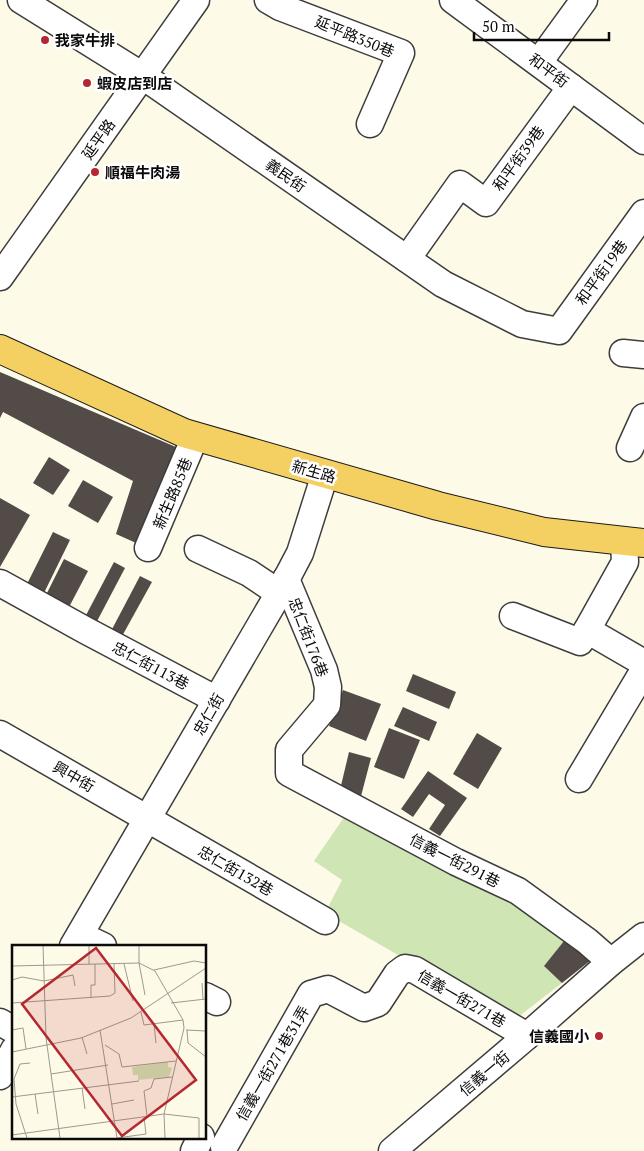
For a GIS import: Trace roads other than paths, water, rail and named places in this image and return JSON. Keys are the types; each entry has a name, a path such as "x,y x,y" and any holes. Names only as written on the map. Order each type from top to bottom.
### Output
{"main road":[{"name":"新生路","path":"0,349 184,434 438,506 544,532 634,543"}],"street":[{"name":"義民街","path":"21,0 142,76 443,284 522,324 558,331"},
{"name":"延平路","path":"0,277 196,0"},
{"name":"延平路350巷","path":"268,0 280,7 401,53 370,124"},
{"name":"和平街","path":"453,0 644,141"},
{"path":"539,62 584,0"},
{"name":"和平街39巷","path":"407,259 460,184 486,203 571,86"},
{"name":"和平街19巷","path":"558,331 644,213"},
{"path":"630,448 644,417"},
{"name":"新生路85巷","path":"148,548 195,437"},
{"name":"忠仁街","path":"77,940 283,586 300,553 325,474"},
{"path":"513,616 580,642 634,543"},
{"path":"198,549 249,573 283,586"},
{"name":"忠仁街113巷","path":"0,583 217,700"},
{"name":"忠仁街176巷","path":"283,586 324,670 328,687 327,706 289,750 289,773"},
{"path":"587,630 644,663"},
{"path":"579,778 644,670"},
{"name":"興中街","path":"0,734 147,819"},
{"name":"信義一街291巷","path":"289,773 456,862 518,891 587,940 611,962"},
{"name":"忠仁街132巷","path":"147,819 325,921"},
{"name":"信義一街","path":"392,1151 611,962 644,936"},
{"path":"77,940 99,945"},
{"name":"信義一街271巷","path":"328,989 364,1008 378,1002 397,974 405,968 415,970 527,1036"},
{"name":"信義一街271巷31弄","path":"194,1151 215,1143 311,994 328,989"},
{"path":"0,1022 12,1029"},
{"path":"0,1076 12,1054"}],"place":[{"name":"我家牛排","path":"45,40"},
{"name":"蝦皮店到店","path":"87,83"},
{"name":"順福牛肉湯","path":"95,172"},
{"name":"信義國小","path":"599,1036"}]}
